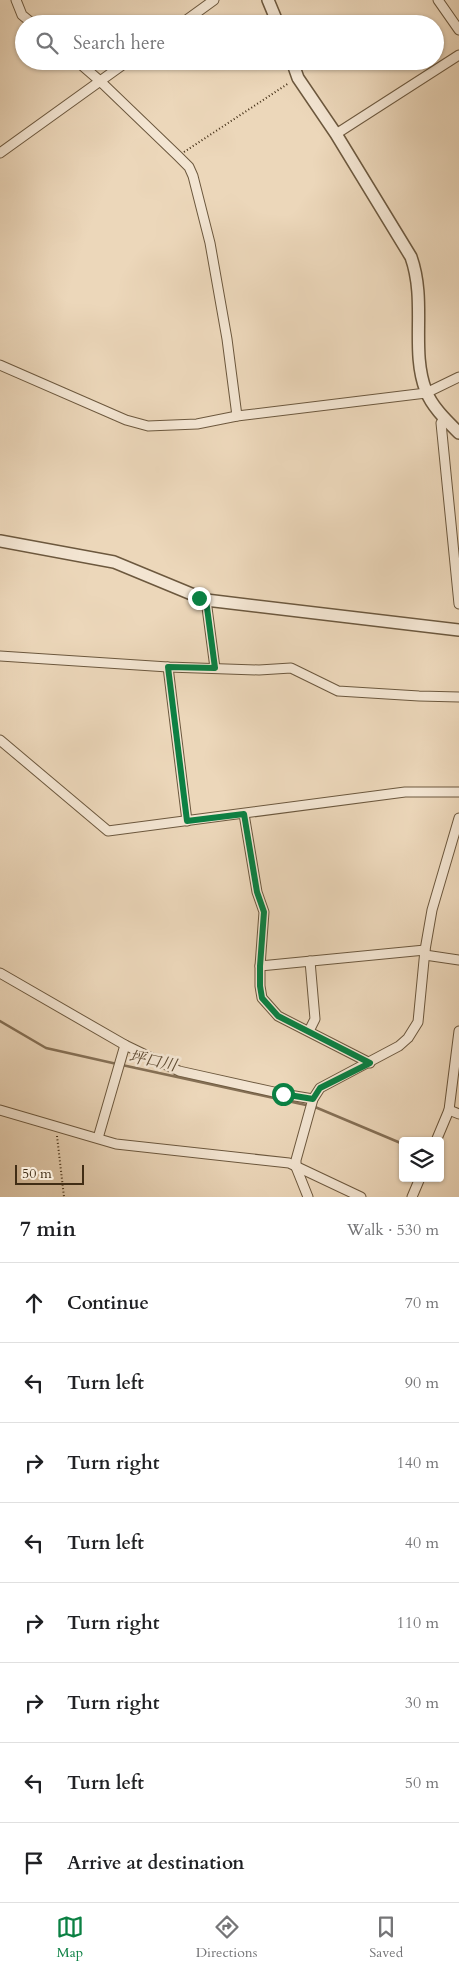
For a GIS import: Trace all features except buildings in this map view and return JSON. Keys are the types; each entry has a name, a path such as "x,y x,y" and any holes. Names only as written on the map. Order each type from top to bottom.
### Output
{"street":[{"path":"16,0 22,15"},
{"path":"193,15 214,0"},
{"path":"268,0 274,15"},
{"path":"438,0 459,30"},
{"path":"444,65 459,55"},
{"path":"87,70 178,156 193,176 210,243 227,339 237,416"},
{"path":"0,153 115,70"},
{"path":"295,70 298,78 336,134 411,257 417,273 419,293 419,359 421,376 426,393 444,418 459,433"},
{"path":"336,134 436,70"},
{"path":"0,365 126,420 148,426 197,424 237,416 426,393 459,377"},
{"path":"444,418 441,423 459,604"},
{"path":"0,541 114,562 206,600 459,630"},
{"path":"206,600 215,668"},
{"path":"0,656 168,667 259,670 291,668 338,690 459,697"},
{"path":"168,667 187,821"},
{"path":"0,740 108,831 405,792 459,792"},
{"path":"244,814 257,892 264,912 260,966 262,998 267,1006 278,1016 370,1063"},
{"path":"308,1197 296,1167 296,1160 313,1099 320,1088 399,1046 408,1038 418,1022 425,952 432,910 459,818"},
{"path":"260,966 425,952 459,960"},
{"path":"309,1031 315,1019 310,961"},
{"path":"0,973 125,1045 179,1071 313,1099"},
{"path":"438,1137 449,1110 459,1031"},
{"path":"98,1138 125,1045"},
{"path":"449,1110 459,1114"},
{"path":"0,1112 116,1144 289,1163 361,1197"},
{"path":"412,1197 418,1182"}],"path":[{"path":"178,156 298,78"},
{"path":"55,1126 64,1197"}],"waterway":[{"name":"坪口川","path":"0,1021 46,1048 117,1064"},
{"name":"坪口川","path":"122,1065 306,1105"},
{"name":"坪口川","path":"315,1107 399,1142"}],"route":[{"path":"199,598 206,600 215,668 168,667 187,821 244,814 257,892 264,912 260,966 262,998 267,1006 278,1016 370,1063 320,1088 313,1099 283,1094"}]}
